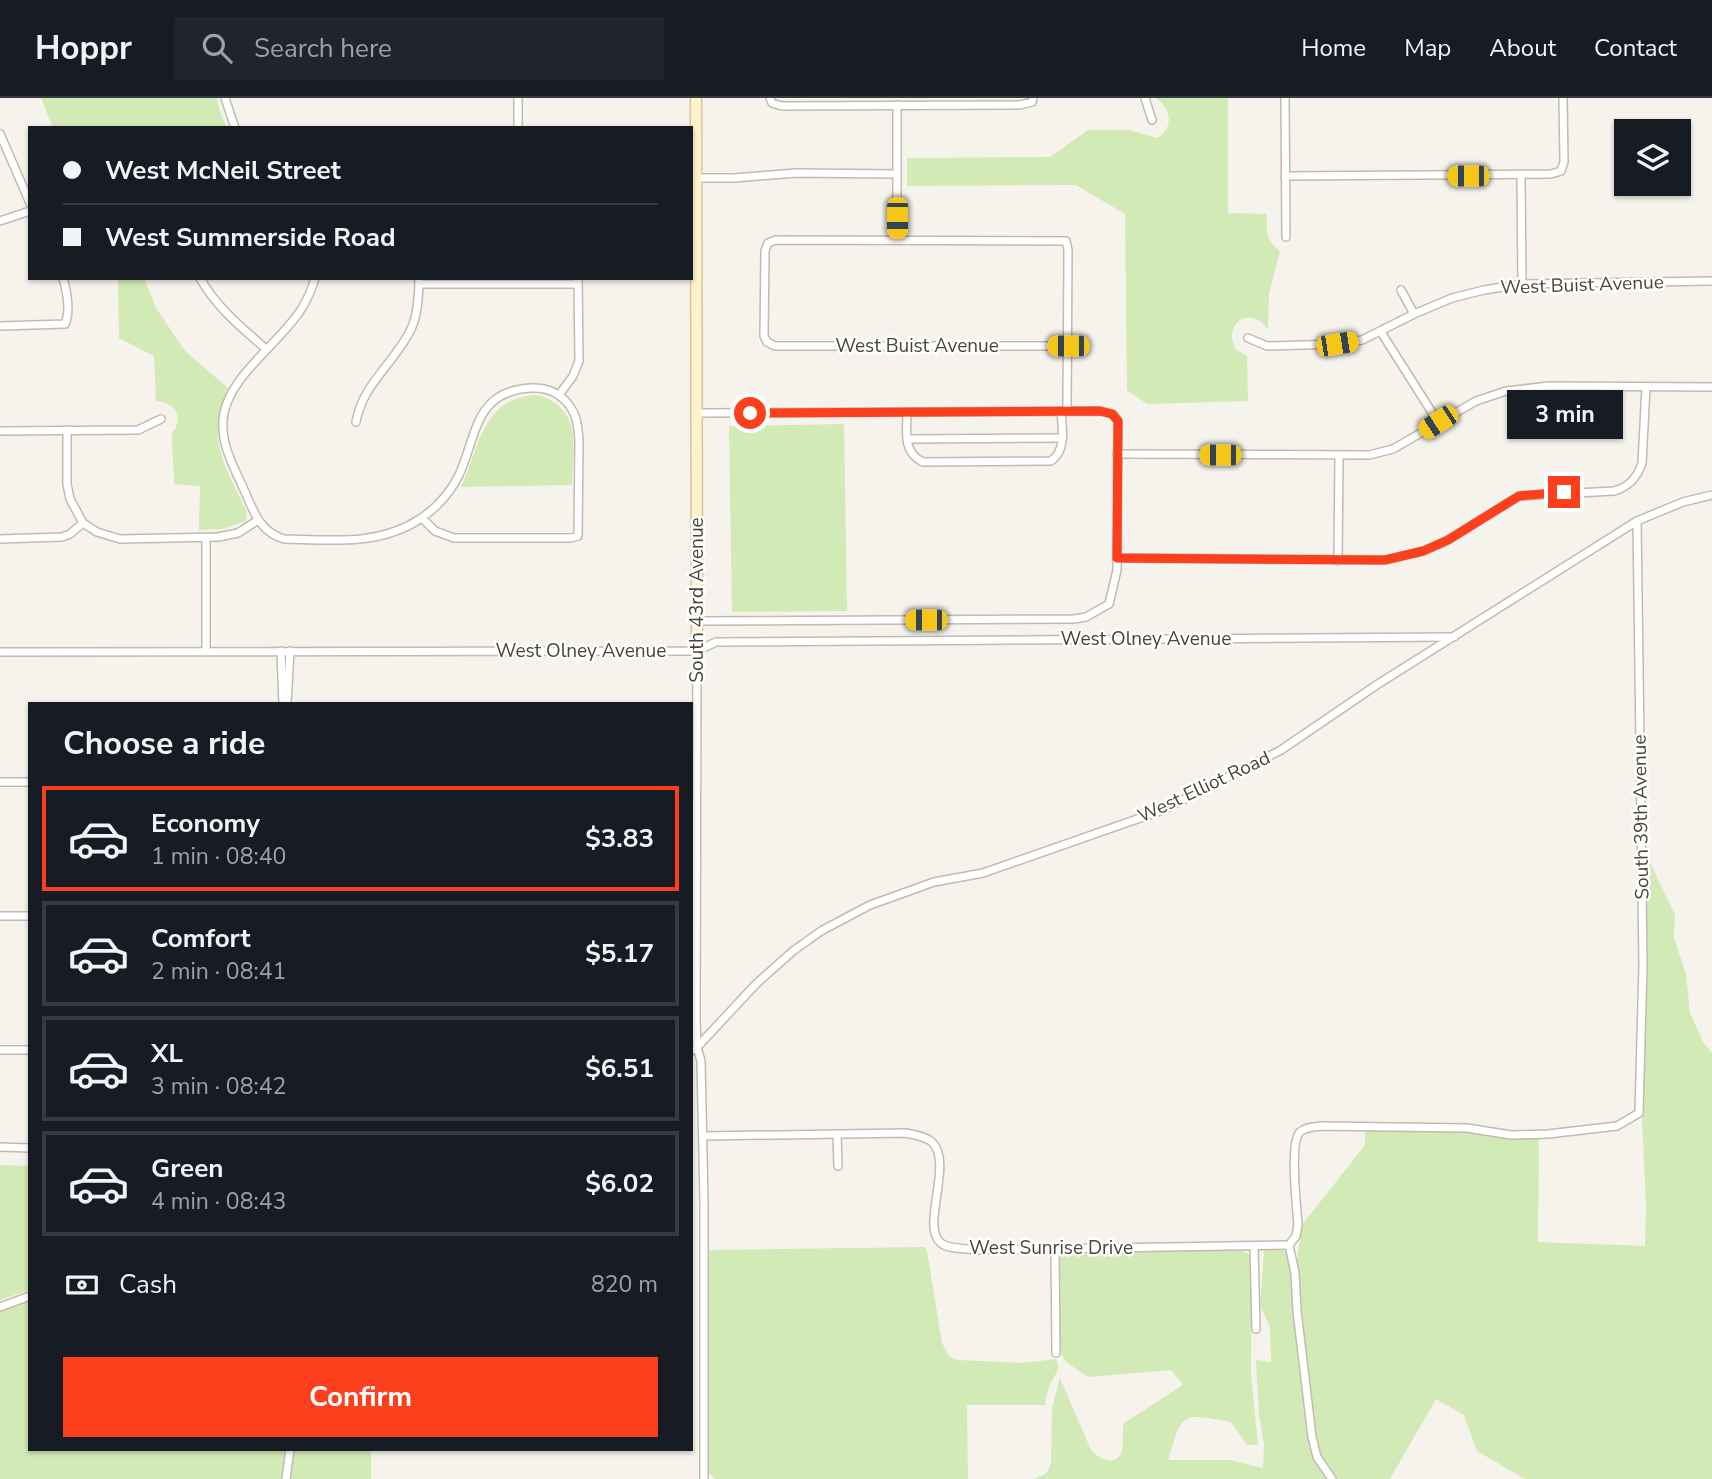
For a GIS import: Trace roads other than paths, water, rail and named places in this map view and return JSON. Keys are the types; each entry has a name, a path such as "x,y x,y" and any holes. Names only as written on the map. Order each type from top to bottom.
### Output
{"street":[{"path":"225,98 234,126"},
{"path":"518,98 518,126"},
{"name":"South 43rd Avenue","path":"696,98 693,179 698,621 694,824 694,1049 701,1061 703,1136 704,1479"},
{"path":"1145,98 1152,120"},
{"path":"1285,98 1286,237"},
{"path":"1285,176 1551,174 1561,171 1564,162 1563,98"},
{"path":"771,101 782,106 1020,105 1032,100"},
{"path":"897,105 897,240 1066,241 1068,346 1064,411 1060,450 1051,461 923,461 914,457 907,445 908,412"},
{"path":"0,134 28,198"},
{"path":"693,179 796,173 897,174"},
{"path":"1521,176 1522,284"},
{"path":"0,221 28,212"},
{"name":"West Buist Avenue","path":"897,240 776,240 768,243 765,251 764,324 767,342 775,346 1068,346"},
{"path":"0,326 65,324 68,318 63,280"},
{"path":"201,280 227,315 266,349"},
{"path":"314,280 301,310 266,349 232,394 223,419 225,443 233,466 258,520 274,536 284,539 369,539 396,532 422,518 451,488 458,476 478,419 506,393 540,388 559,395 573,412 578,428 578,536 454,538 435,531 422,518"},
{"path":"356,422 359,407 366,394 411,329 418,302 419,281 578,281 579,361 573,376 559,395"},
{"name":"West Buist Avenue","path":"1248,338 1266,346 1337,344 1362,340 1452,298 1484,289 1522,284 1712,281"},
{"path":"1401,289 1414,314"},
{"path":"1381,332 1438,422"},
{"path":"1117,454 1369,455 1393,449 1476,401 1506,391 1549,386 1712,387"},
{"path":"1117,558 1371,561 1404,556 1448,540 1519,496 1626,488 1637,475 1644,453 1646,387"},
{"path":"697,413 1100,411 1112,414 1118,421 1117,570 1109,604 1086,617 1074,620 698,621"},
{"path":"0,431 138,430 161,419"},
{"path":"67,430 68,493 82,523 97,533 120,539 206,538 228,536 258,520"},
{"path":"907,439 1062,439"},
{"path":"1338,561 1339,456"},
{"name":"West Elliot Road","path":"694,1049 756,984 821,930 870,905 934,882 983,873 1163,810 1281,750 1378,684 1637,521 1683,502 1712,495"},
{"name":"South 39th Avenue","path":"1289,1245 1296,1236 1298,1225 1294,1158 1296,1137 1301,1131 1321,1126 1467,1128 1511,1135 1548,1134 1617,1126 1639,1113 1643,965 1637,521"},
{"path":"0,539 62,537 70,534 82,523"},
{"path":"205,651 206,538"},
{"name":"West Olney Avenue","path":"0,652 697,651 716,642 1454,637"},
{"path":"285,702 286,651"},
{"path":"0,782 28,782"},
{"path":"0,916 28,916"},
{"path":"0,1050 28,1050"},
{"name":"West Sunrise Drive","path":"703,1136 906,1133 930,1140 937,1148 939,1164 934,1230 938,1241 945,1245 979,1250 1289,1245"},
{"path":"837,1134 838,1166"},
{"path":"0,1147 28,1148"},
{"path":"1289,1245 1295,1273 1312,1437 1317,1457 1332,1479"},
{"path":"1254,1247 1256,1329"},
{"path":"1055,1249 1056,1353"},
{"path":"0,1307 28,1297"},
{"path":"286,1479 290,1451"}]}
